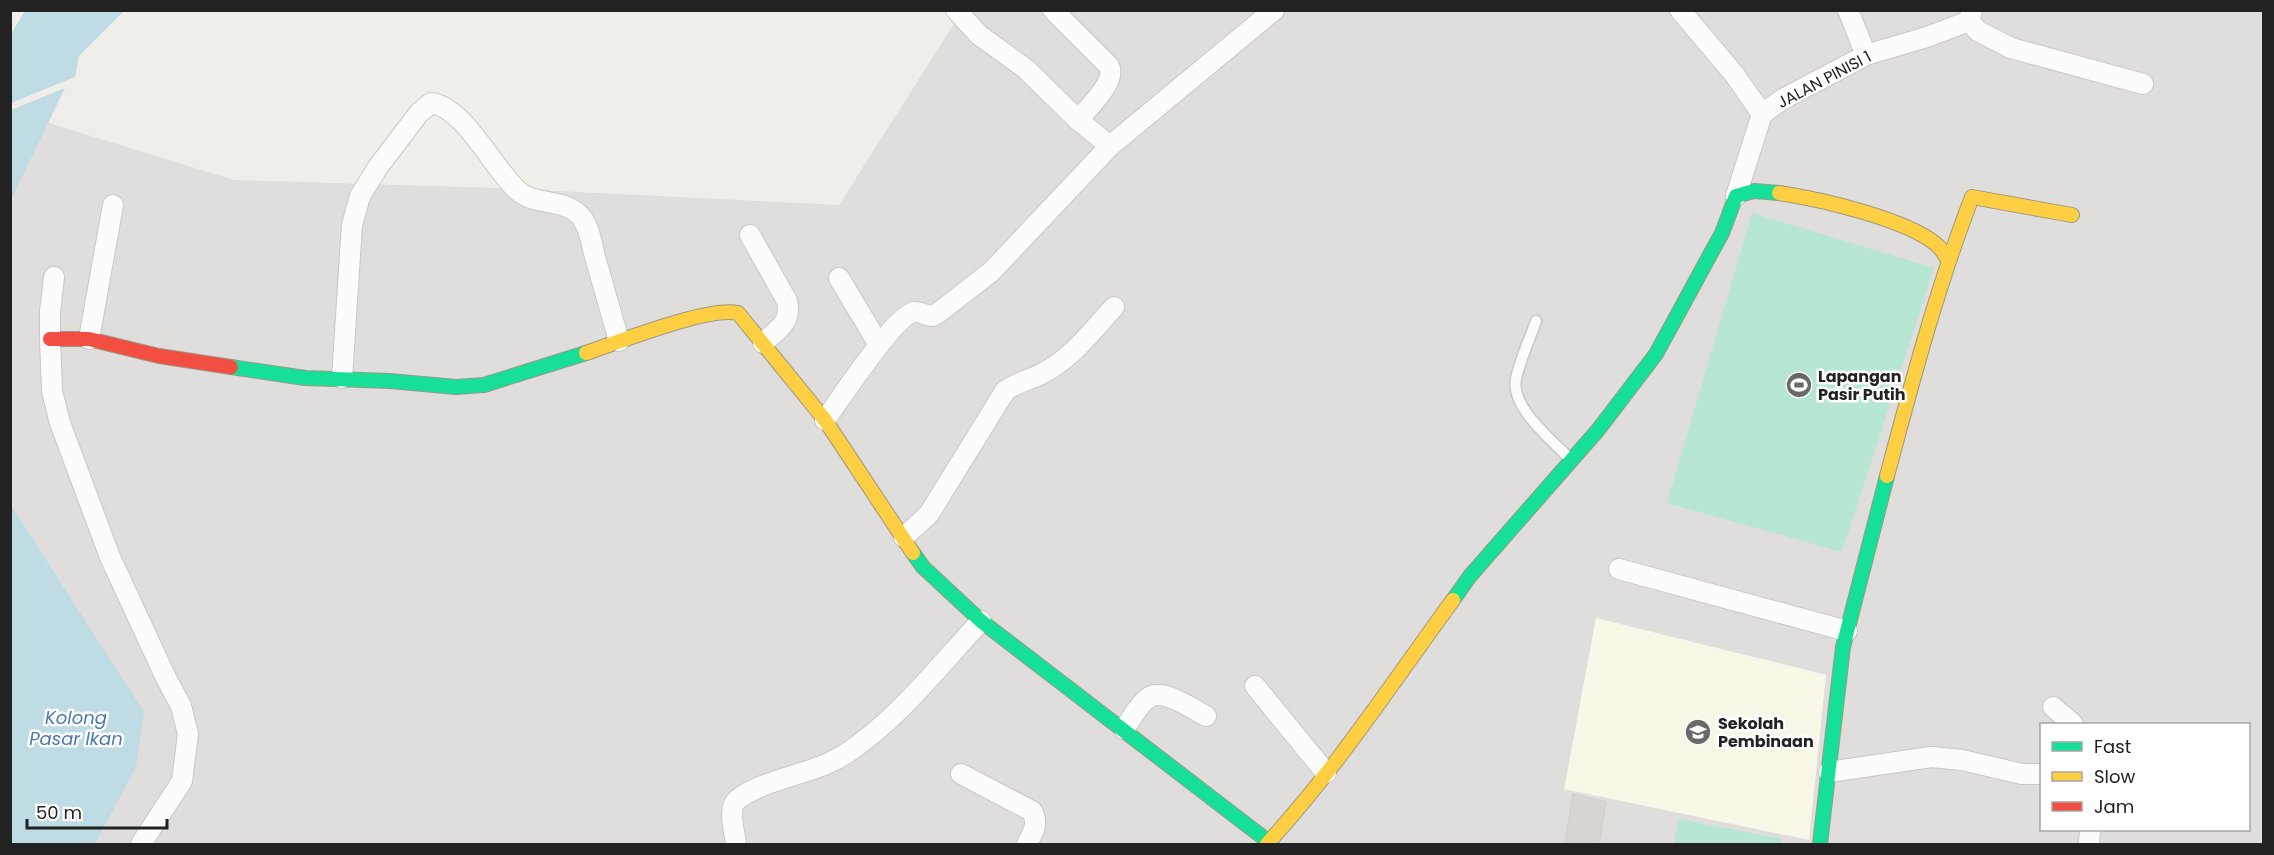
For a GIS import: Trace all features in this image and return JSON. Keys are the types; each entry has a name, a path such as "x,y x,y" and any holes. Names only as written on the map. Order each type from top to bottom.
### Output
{"street":[{"path":"1053,10 1112,70 1110,81 1078,120"},
{"path":"825,420 879,345 912,313 932,316 947,307 992,271 1110,146 1274,10"},
{"path":"1680,10 1734,74 1762,114"},
{"path":"1848,10 1866,55"},
{"path":"962,12 979,35 1026,69 1078,120 1110,146"},
{"name":"JALAN PINISI 1","path":"1736,196 1762,114 1783,99 1866,55 1927,37 1970,16 1978,31 2011,48 2143,84"},
{"path":"342,378 352,225 360,196 378,167 419,113 431,103 444,106 461,122 508,180 529,199 567,207 582,219 591,242 619,341"},
{"path":"50,339 89,339 159,356 304,378 342,378 456,387 484,385 704,315 729,311 738,313 825,420 923,567 981,621 1124,729 1268,843 1290,819 1326,772 1470,576 1598,430 1656,354 1722,233 1736,196 1754,191 1776,193 1828,203 1879,217 1922,235 1938,245 1948,260"},
{"path":"1820,844 1839,673 1847,631 1914,374 1948,260 1972,197 2072,215"},
{"path":"89,339 113,205"},
{"path":"750,235 787,301 790,312 787,321 763,343"},
{"path":"54,278 50,312 52,391 60,423 110,557 181,705 188,734 182,781 141,844"},
{"path":"839,278 879,345"},
{"path":"904,537 929,514 1005,391 1014,384 1043,373 1070,355 1114,307"},
{"path":"1619,569 1847,631"},
{"path":"736,844 733,809 737,800 766,785 810,771 846,754 895,714 981,621"},
{"path":"1255,686 1326,772"},
{"path":"1124,729 1147,699 1153,695 1175,699 1206,716"},
{"path":"2053,707 2072,723"},
{"path":"1829,772 1931,757 1962,760 2022,774 2040,774"},
{"path":"961,774 1032,811 1036,819 1035,829 1027,844"}],"lane":[{"path":"1536,321 1515,380 1515,391 1520,404 1530,417 1571,460"}],"shaded area":[{"path":"962,11 2263,11 2263,844 11,844 10,111 234,180 496,188 839,205"},
{"name":"Sekolah Pembinaan","path":"1596,618 1826,675 1809,840 1564,789"}],"green space":[{"name":"Lapangan Pasir Putih","path":"1752,213 1934,268 1842,552 1667,503"},
{"path":"1679,819 1782,839 1781,844 1674,844"}],"water":[{"path":"25,11 124,11 79,56 75,77 11,103 11,34"},
{"path":"65,88 11,200 11,110"},
{"name":"Kolong Pasar Ikan","path":"10,504 144,712 136,767 95,844 11,844"}],"building":[{"path":"1573,794 1606,802 1599,844 1565,844"}],"traffic: fast":[{"path":"1453,600 1470,576 1598,430 1656,354 1722,233 1736,196 1754,191 1779,193"},
{"path":"231,367 305,378 390,381 456,387 484,385 586,353"},
{"path":"1820,844 1843,647 1887,476"},
{"path":"913,553 923,567 981,621 1269,842"}],"traffic: slow":[{"path":"1779,193 1839,205 1905,227 1937,245 1948,260"},
{"path":"1887,476 1936,300 1972,197 2072,215"},
{"path":"586,353 686,320 724,312 738,313 825,420 913,553"},
{"path":"1267,844 1317,786 1453,600"}],"traffic: jam":[{"path":"50,339 89,339 159,356 231,367"}],"place":[{"name":"Lapangan Pasir Putih","path":"1799,385"},
{"name":"Sekolah Pembinaan","path":"1698,732"}]}
